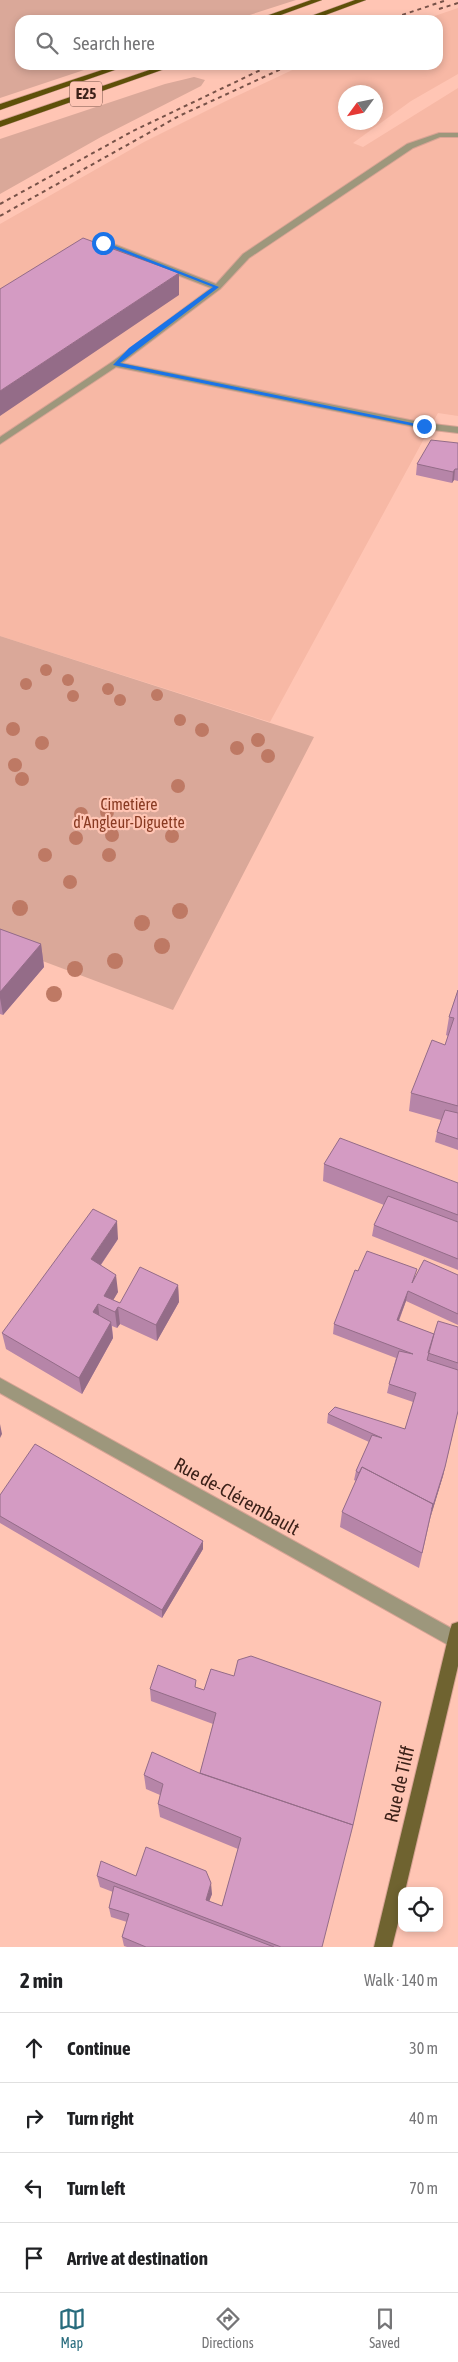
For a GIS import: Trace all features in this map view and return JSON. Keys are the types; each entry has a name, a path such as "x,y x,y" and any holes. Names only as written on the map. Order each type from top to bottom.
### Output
{"highway":[{"path":"274,15 318,0"},
{"path":"318,15 362,0"},
{"name":"E25","path":"0,107 110,70"},
{"name":"E25","path":"0,124 157,70"}],"main road":[{"name":"Rue de Tilff","path":"383,1947 457,1635"}],"street":[{"path":"0,441 115,364 131,350 217,287 246,256 410,146 439,135 458,135"},
{"path":"103,243 217,287"},
{"path":"115,364 424,426 458,430"},
{"name":"Rue de-Clérembault","path":"0,1385 457,1635"}],"shaded area":[{"path":"458,8 458,74 411,101 383,121 383,85 338,85 338,130 371,130 353,143 363,147 458,88 458,416 438,413 270,722 0,636 0,224 144,142 292,70 443,70 443,15 438,15"}],"green space":[{"path":"0,0 296,0 250,15 15,15 15,70 84,70 0,98"},
{"path":"194,77 205,80 201,86 101,137 0,194 0,139 165,84"},
{"name":"Cimetière d'Angleur-Diguette","path":"0,636 314,737 173,1010 0,945"}],"building":[{"path":"83,238 179,273 0,391 0,289"},
{"path":"431,440 458,443 458,469 455,469 453,472 417,464"},
{"path":"0,929 41,944 0,992"},
{"path":"458,990 458,1106 411,1093 432,1040 445,1045 454,1018 449,1017"},
{"path":"445,1110 458,1113 458,1139 437,1132"},
{"path":"340,1138 458,1183 458,1215 324,1164"},
{"path":"388,1196 458,1222 458,1259 374,1225"},
{"path":"93,1209 117,1221 91,1259 116,1275 104,1296 120,1303 140,1267 178,1285 156,1325 118,1307 115,1312 98,1304 93,1312 111,1322 79,1378 2,1333"},
{"path":"367,1251 417,1269 412,1283 424,1260 458,1275 458,1314 408,1291 397,1320 434,1334 427,1360 458,1370 458,1411 445,1467 432,1509 433,1504 362,1467 359,1473 356,1471 372,1435 382,1438 328,1414 335,1407 405,1429 416,1393 389,1384 399,1351 413,1354 334,1324 355,1270 358,1271"},
{"path":"438,1321 458,1327 458,1363 428,1353"},
{"path":"35,1444 203,1541 162,1610 0,1516 0,1495"},
{"path":"362,1467 433,1504 422,1553 342,1512"},
{"path":"251,1656 381,1702 353,1825 200,1773 216,1713 150,1689 158,1665 196,1680 195,1687 204,1690 211,1669 234,1676 238,1660"},
{"path":"152,1752 199,1773 353,1825 322,1947 281,1947 97,1876 101,1861 136,1876 146,1847 206,1871 211,1883 206,1900 222,1906 241,1838 158,1804 163,1784 144,1775"},
{"path":"114,1886 274,1947 146,1947 122,1937 129,1914 109,1908"}],"railway":[{"path":"402,15 447,0"},
{"path":"439,9 458,3"},
{"path":"0,204 133,131 261,70"},
{"path":"0,216 179,116 279,70"}],"route":[{"path":"103,243 217,287 131,350 115,364 424,426"}]}
